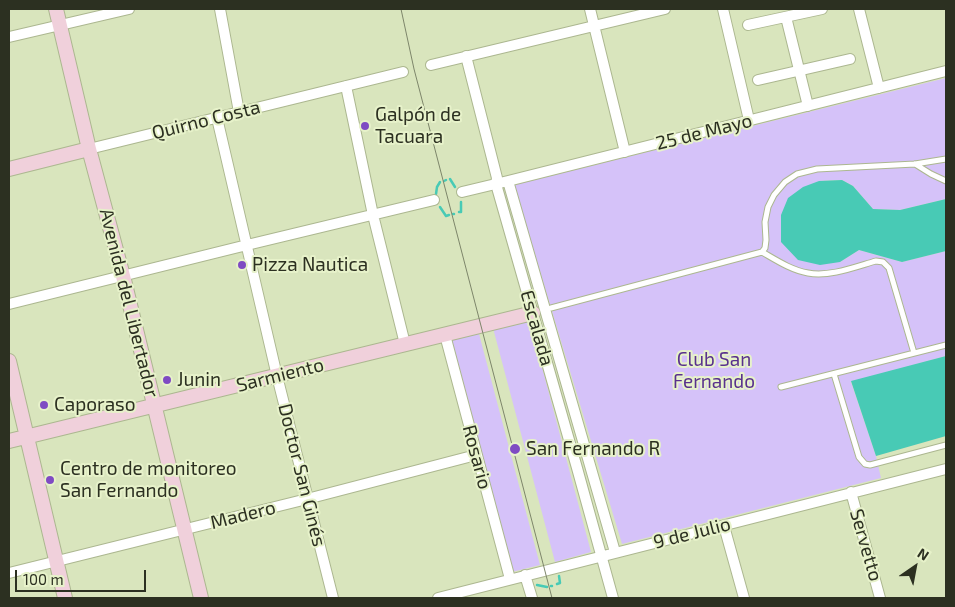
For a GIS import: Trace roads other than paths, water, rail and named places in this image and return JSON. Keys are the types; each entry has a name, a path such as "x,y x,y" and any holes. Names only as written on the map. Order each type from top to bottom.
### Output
{"main road":[{"name":"Avenida del Libertador","path":"56,9 201,598"},
{"name":"Quirno Costa","path":"9,170 89,149"},
{"name":"Sarmiento","path":"9,441 543,310"},
{"path":"9,361 65,598"}],"street":[{"path":"9,37 129,9"},
{"path":"220,9 239,112"},
{"path":"590,9 625,152"},
{"path":"431,65 665,9"},
{"path":"723,9 749,120"},
{"path":"748,25 822,9"},
{"path":"859,9 879,88"},
{"path":"786,17 808,106"},
{"name":"Escalada","path":"466,56 497,178 496,184 543,310 575,459 613,598"},
{"path":"758,80 850,59"},
{"name":"25 de Mayo","path":"462,192 946,71"},
{"name":"Quirno Costa","path":"89,149 402,72"},
{"path":"346,86 373,215 404,344"},
{"name":"Doctor San Ginés","path":"217,118 277,376 333,598"},
{"name":"Escalada","path":"508,182 543,310 615,552"},
{"path":"9,304 434,200"},
{"name":"Rosario","path":"444,335 510,579"},
{"name":"Madero","path":"9,573 476,455"},
{"name":"9 de Julio","path":"438,598 946,469"},
{"name":"Servetto","path":"851,492 880,598"},
{"path":"724,526 744,598"},
{"path":"525,575 532,598"}],"lane":[{"path":"762,252 765,248 765,222 768,207 774,195 785,182 797,174 818,169 915,164 946,159"},
{"path":"915,164 946,181"},
{"path":"543,310 762,252 807,273 833,272 876,261 883,262 889,268 914,353"},
{"path":"781,387 946,345"},
{"path":"834,374 859,457 864,464 870,465 946,446"}],"water":[{"path":"842,180 853,186 873,209 900,210 946,199 946,251 902,262 859,250 840,262 820,265 798,260 781,242 781,215 788,198 803,187 819,181"},
{"path":"946,356 946,436 876,456 851,381"}],"waterway":[{"path":"450,179 455,187"},
{"path":"436,194 440,182"},
{"path":"459,212 461,212 461,202"},
{"path":"440,207 446,216 449,215"},
{"path":"557,584 560,583 559,576"},
{"path":"537,585 547,587"}],"tram line":[{"path":"401,9 414,69 552,598"}],"place":[{"name":"Galpón de Tacuara","path":"365,126"},
{"name":"Pizza Nautica","path":"242,265"},
{"name":"Junin","path":"167,380"},
{"name":"Caporaso","path":"44,405"},
{"name":"San Fernando R","path":"515,449"},
{"name":"Centro de monitoreo San Fernando","path":"50,480"}],"park label":[{"name":"Club San Fernando","path":"714,371"}]}
